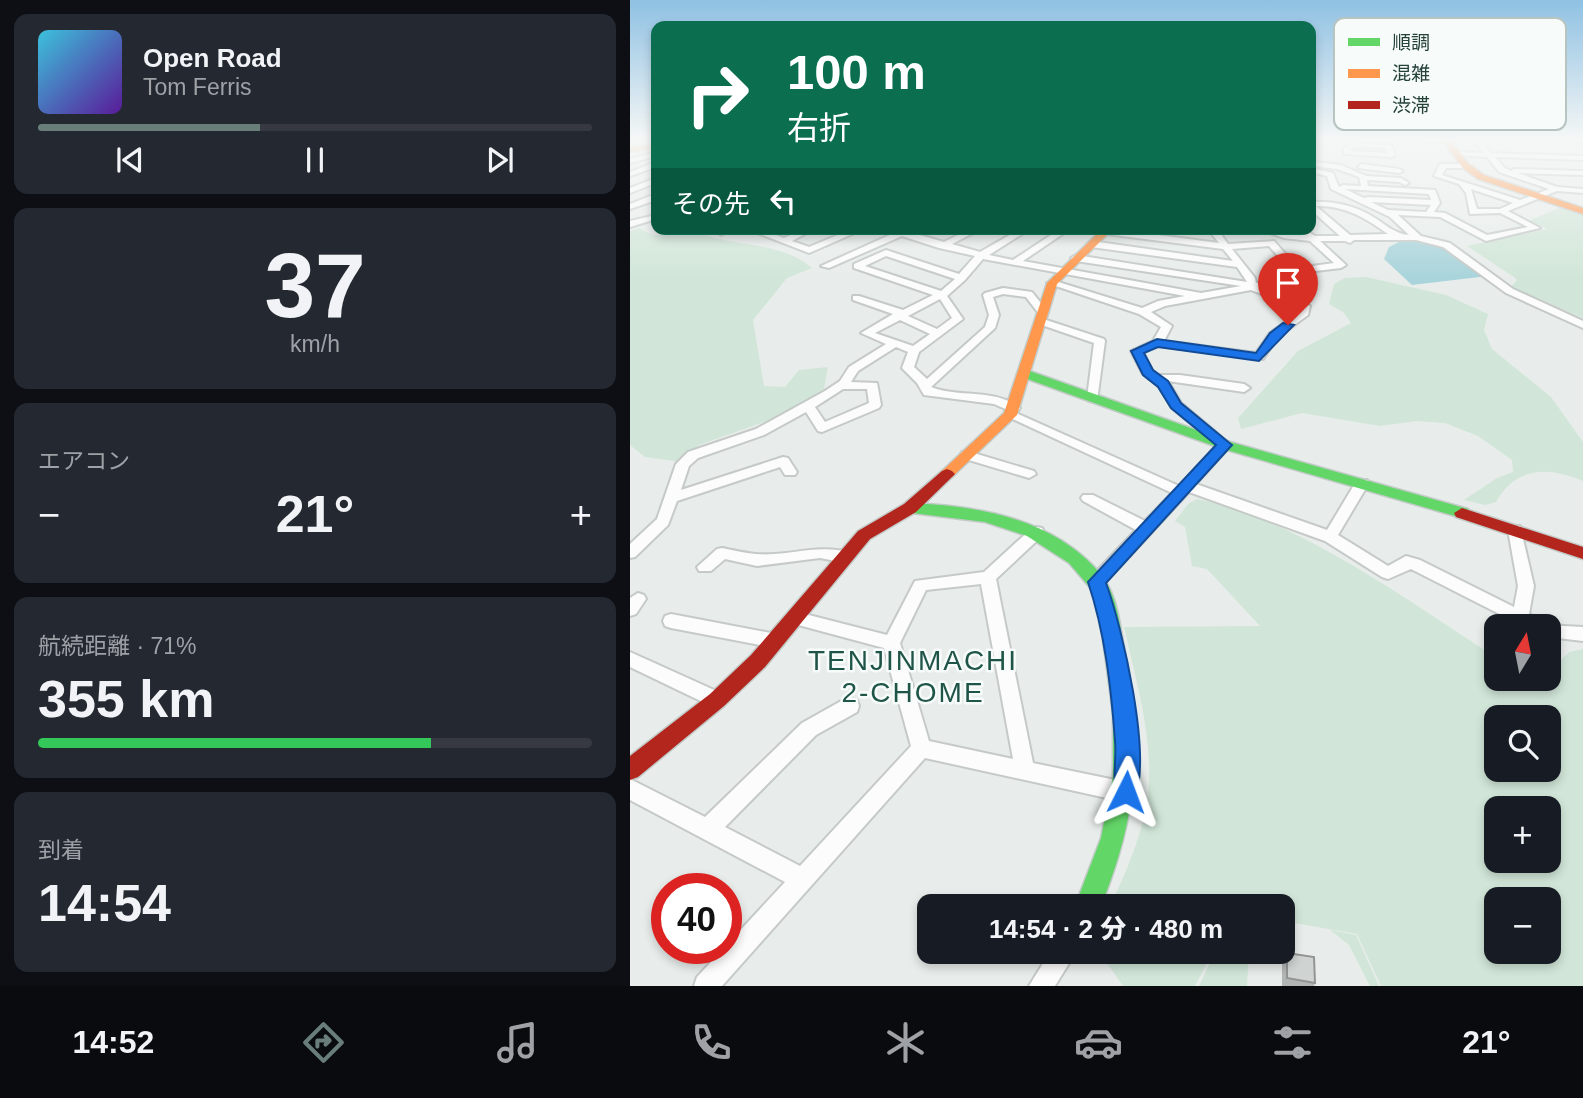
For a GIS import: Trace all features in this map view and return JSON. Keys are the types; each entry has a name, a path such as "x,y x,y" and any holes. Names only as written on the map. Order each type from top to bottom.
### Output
{"main road":[{"path":"1509,186 1583,211"},
{"path":"630,770 717,700 797,618 864,535 910,508 1012,412 1056,278 1101,235"},
{"path":"1024,373 1225,445 1362,483 1583,553"},
{"path":"910,508 973,511 1001,517 1037,532 1065,550 1097,582 1105,606 1120,677 1128,762 1126,792 1115,845 1093,894"}],"street":[{"path":"1465,186 1470,193 1473,212 1500,211 1556,189"},
{"path":"1470,186 1520,203"},
{"path":"1548,186 1583,191"},
{"path":"1334,187 1432,192 1436,203"},
{"path":"1334,187 1386,212 1418,238"},
{"path":"630,207 651,199"},
{"path":"1360,199 1436,203"},
{"path":"1316,204 1331,202 1361,211 1395,235"},
{"path":"1429,214 1436,203"},
{"path":"1316,209 1350,240"},
{"path":"1386,212 1442,215 1486,238 1535,228 1500,211"},
{"path":"630,224 651,218"},
{"path":"770,235 809,250 845,235"},
{"path":"786,240 797,235"},
{"path":"826,266 906,235 1014,263 1143,312 1167,326 1157,343"},
{"path":"942,246 965,235"},
{"path":"914,350 866,333 899,314 942,295 962,278 980,256 1016,235"},
{"path":"1014,263 1057,235"},
{"path":"1142,235 1226,247 1271,243 1296,271"},
{"path":"1216,235 1252,280 1251,286"},
{"path":"1279,235 1350,240 1395,235 1441,242 1501,285 1583,325"},
{"path":"1143,312 1162,303 1280,282 1296,271 1341,265 1309,235"},
{"path":"1091,244 1240,265"},
{"path":"962,278 886,253 856,266 942,295 958,319 914,350 908,368 922,381 928,392 997,401 1012,412 1184,489 1331,537 1388,573 1406,562 1415,564 1516,614"},
{"path":"1076,258 1251,286 1252,289 1305,306 1304,313 1274,335 1259,357 1157,343 1137,351 1147,372 1164,384 1176,405 1225,445 1097,582"},
{"path":"1056,278 1201,296"},
{"path":"924,388 990,328 994,315 988,295 1003,291 1029,294 1041,317 1100,341 1093,398"},
{"path":"856,298 899,314 938,333"},
{"path":"630,553 663,521 674,497 683,464 693,455 760,432 808,406 841,386 853,369 894,343"},
{"path":"1156,378 1180,378 1244,388"},
{"path":"808,406 822,428 875,405 873,385 841,386"},
{"path":"967,455 1029,474"},
{"path":"674,497 783,461 790,472"},
{"path":"1331,537 1362,483"},
{"path":"1088,498 1147,529"},
{"path":"1515,530 1526,586 1520,614"},
{"path":"921,748 891,643 921,585 988,577 1037,532"},
{"path":"705,566 722,553 757,560 820,553 846,557"},
{"path":"988,577 1025,770"},
{"path":"797,618 891,643"},
{"path":"671,621 776,640"},
{"path":"1561,632 1583,635"},
{"path":"630,659 717,700"},
{"path":"708,829 809,729 850,706"},
{"path":"921,748 1126,792"},
{"path":"706,986 921,748"},
{"path":"630,789 801,878"},
{"path":"1041,986 1056,964"}],"green space":[{"path":"1561,207 1583,214 1583,318 1511,287 1517,280 1514,277 1467,246 1548,229 1529,221"},
{"path":"640,228 651,235 707,235 778,250 802,260 812,268 787,278 753,320 764,386 785,387 799,370 828,367 824,389 798,410 699,445 681,462 645,457 630,445 630,231"},
{"path":"1366,277 1446,295 1488,314 1484,330 1492,349 1551,397 1583,442 1583,481 1557,473 1534,473 1513,482 1496,502 1485,505 1464,500 1497,478 1513,472 1512,460 1478,436 1445,423 1417,421 1380,426 1302,413 1241,429 1238,418 1298,351 1351,323 1344,313 1329,304 1334,284 1345,278"},
{"path":"1197,499 1275,525 1314,544 1390,588 1484,649 1484,691 1561,691 1561,660 1569,652 1583,649 1583,986 1381,986 1357,934 1295,923 1295,894 1115,894 1128,866 1146,810 1149,775 1143,710 1124,627 1260,626 1207,569 1192,566 1185,527 1175,521 1188,504"},
{"path":"1330,930 1356,935 1379,986 1370,986 1349,945"},
{"path":"1107,964 1207,964 1195,986 1123,986"},
{"path":"1209,964 1248,964 1247,986 1199,986"}],"water":[{"path":"1403,240 1441,245 1488,276 1412,285 1384,259 1389,247"}],"building":[{"path":"1295,954 1314,957 1315,983 1287,978 1287,964 1295,964"}],"traffic: fast":[{"path":"1024,373 1225,445 1462,513"},
{"path":"910,508 985,516 1033,532 1075,558 1102,591 1119,679 1125,745 1121,807 1103,871 1093,894"}],"traffic: slow":[{"path":"1508,186 1583,211"},
{"path":"947,474 1010,415 1052,283 1102,235"}],"traffic: jam":[{"path":"630,770 717,700 758,661 864,535 910,508 947,474"},
{"path":"1462,513 1583,553"}],"district":[{"name":"TENJINMACHI 2-CHOME","path":"913,676"}],"route":[{"path":"1126,792 1127,733 1120,677 1105,606 1097,582 1225,445 1176,405 1164,384 1147,372 1137,351 1157,343 1259,357 1274,335 1288,325"}]}
